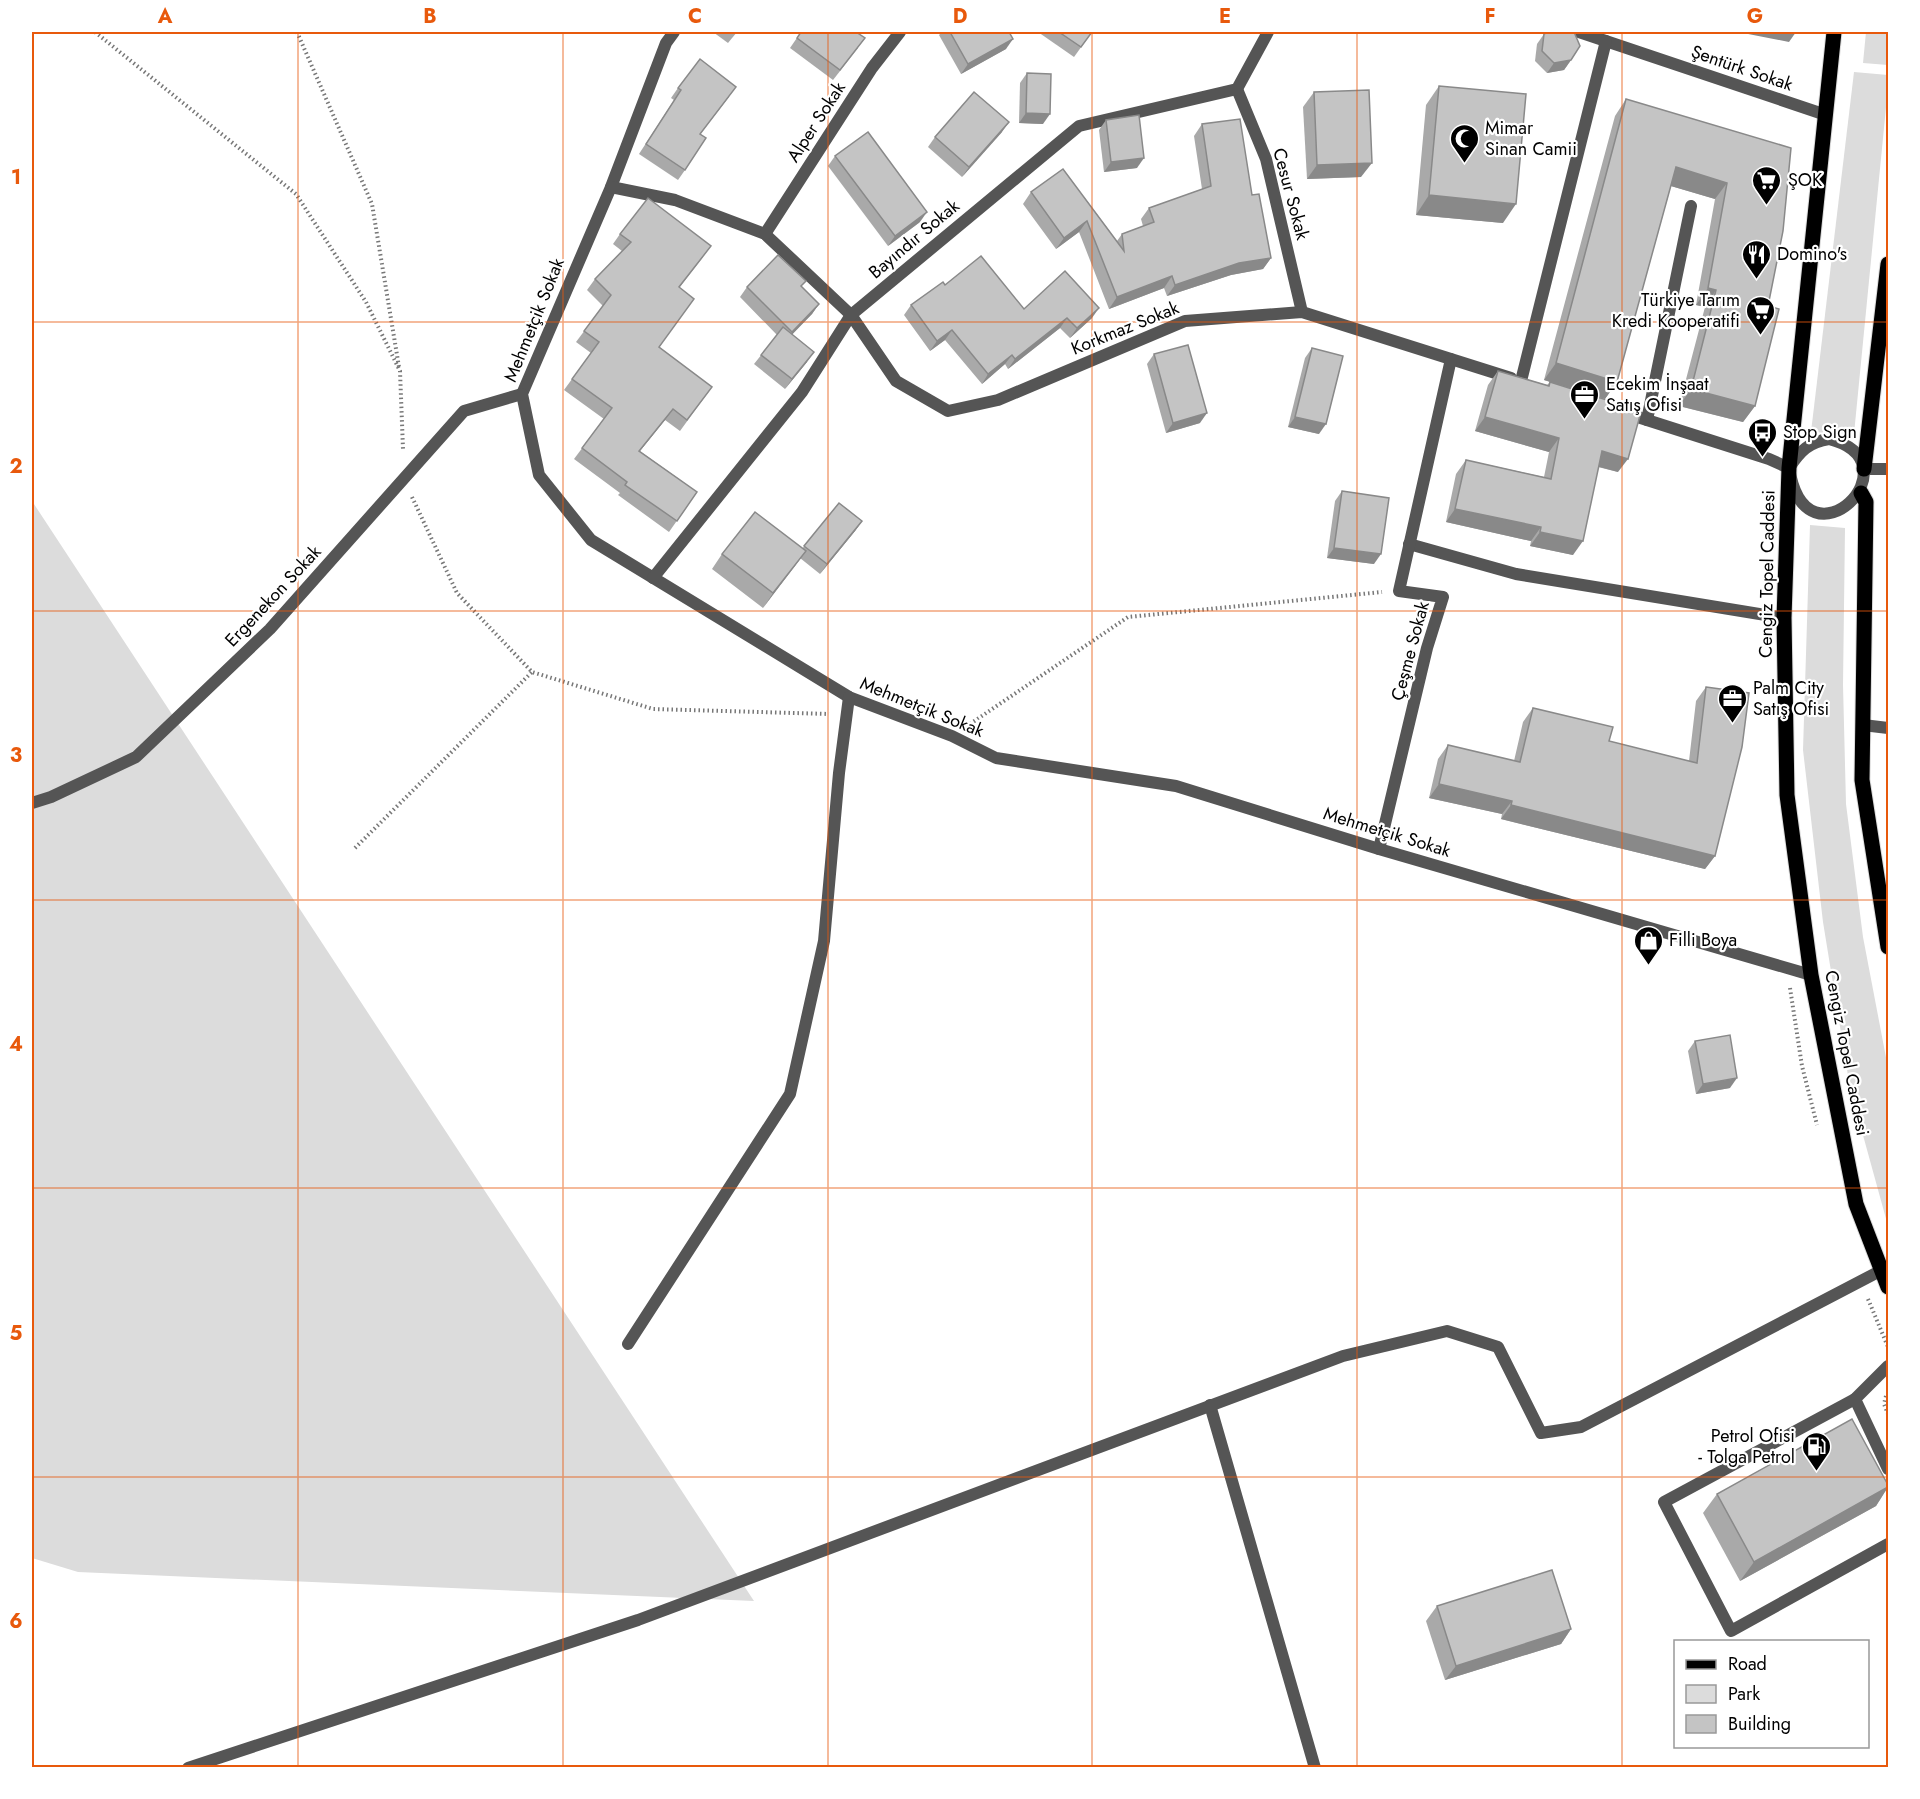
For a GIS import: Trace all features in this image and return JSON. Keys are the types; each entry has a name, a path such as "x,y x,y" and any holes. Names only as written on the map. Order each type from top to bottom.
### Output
{"main road":[{"name":"Cengiz Topel Caddesi","path":"1834,32 1789,468 1784,618 1787,795 1811,975 1856,1204 1888,1287"},
{"path":"1864,469 1888,264"},
{"path":"1861,493 1866,502 1862,780 1888,947"}],"street":[{"name":"Mehmetçik Sokak","path":"674,32 666,43 611,187 522,394 539,475 591,540 849,697 952,736 996,758 1176,786 1379,849 1811,975"},
{"name":"Alper Sokak","path":"765,234 872,68 900,32"},
{"path":"1237,89 1268,32"},
{"name":"Şentürk Sokak","path":"1579,32 1826,115"},
{"name":"Korkmaz Sokak","path":"611,187 675,200 765,234 851,315 896,381 948,411 998,400 1185,321 1302,312 1526,382 1606,41"},
{"name":"Cesur Sokak","path":"1237,89 1266,159 1302,312"},
{"name":"Bayındır Sokak","path":"653,578 802,392 851,315 1079,126 1237,89"},
{"path":"1647,420 1691,206"},
{"name":"Çeşme Sokak","path":"1379,849 1427,648 1443,597 1398,591 1451,358"},
{"name":"Ergenekon Sokak","path":"32,803 51,797 136,757 270,629 464,411 522,394"},
{"path":"1612,409 1769,459 1789,468"},
{"path":"1829,439 1851,448 1864,469 1861,493 1844,509 1832,513 1820,513 1809,508 1793,490 1789,468 1806,446 1829,439"},
{"path":"1864,469 1888,469"},
{"path":"1409,544 1516,574 1784,618"},
{"path":"628,1344 790,1094 824,941 840,761 849,697"},
{"path":"1863,725 1888,728"},
{"path":"188,1767 639,1620 1343,1356 1447,1331 1498,1347 1541,1433 1581,1427 1882,1270"},
{"path":"1888,1366 1855,1399 1664,1502 1731,1631 1888,1544"},
{"path":"1855,1399 1888,1469"},
{"path":"1210,1405 1315,1767"}],"path":[{"path":"297,32 372,204 400,371"},
{"path":"952,736 1128,617 1398,591"},
{"path":"356,848 532,672"},
{"path":"1886,1394 1884,1404 1888,1414"}],"green space":[{"path":"1866,32 1888,32 1888,65 1863,63"},
{"path":"1854,72 1888,75 1888,87 1854,434 1811,432"},
{"path":"32,501 754,1601 78,1572 32,1558"},
{"path":"1810,525 1845,528 1843,685 1846,804 1863,937 1888,1068 1888,1226 1850,1088 1823,922 1803,750"}],"building":[{"path":"801,32 856,32 865,38 840,70 797,38"},
{"path":"950,32 1009,32 1013,39 968,64"},
{"path":"1059,32 1092,32 1081,47"},
{"path":"1574,32 1580,46 1571,60 1554,63 1542,51 1544,34"},
{"path":"700,59 736,87 700,134 706,138 685,170 646,144 681,90 678,88"},
{"path":"1027,73 1051,74 1050,114 1026,113"},
{"name":"Mimar Sinan Camii","path":"1439,86 1526,94 1516,204 1429,195"},
{"path":"1369,90 1372,163 1317,165 1314,92"},
{"path":"974,92 1009,122 969,167 935,137"},
{"path":"1626,99 1791,148 1783,231 1768,306 1779,309 1755,406 1691,389 1716,290 1708,288 1727,183 1676,167 1617,382 1556,363"},
{"path":"1139,115 1144,158 1111,162 1106,120"},
{"path":"1240,119 1252,195 1259,194 1271,258 1239,263 1175,285 1172,276 1117,297 1087,221 1064,238 1031,192 1063,169 1124,251 1122,234 1154,222 1149,208 1211,186 1202,124"},
{"path":"868,132 927,212 895,236 835,156"},
{"path":"648,198 711,246 679,287 694,299 659,347 712,387 687,420 673,409 639,451 697,492 677,521 625,485 627,482 582,448 612,408 572,379 599,342 584,331 611,295 595,279 631,242 620,234"},
{"path":"778,255 806,281 801,286 819,304 792,332 747,287"},
{"path":"981,256 1024,309 1065,271 1099,308 1077,328 1067,318 1015,359 1012,355 988,374 952,330 937,341 911,305 943,282 945,285"},
{"path":"783,327 814,352 792,379 761,355"},
{"path":"1188,345 1207,413 1173,423 1154,354"},
{"path":"1312,348 1343,356 1326,424 1295,417"},
{"path":"1498,371 1549,386 1550,382 1641,412 1628,459 1602,451 1583,541 1540,532 1541,527 1455,509 1466,460 1551,479 1559,438 1485,417"},
{"path":"1342,491 1389,498 1381,554 1334,548"},
{"path":"839,503 862,521 827,564 804,546"},
{"path":"755,512 806,551 773,593 722,554"},
{"path":"1706,687 1749,693 1742,747 1715,856 1511,805 1512,801 1439,784 1448,745 1520,762 1533,708 1613,727 1609,741 1697,763"},
{"path":"1730,1035 1737,1078 1703,1084 1695,1041"},
{"path":"1852,1419 1888,1487 1754,1562 1717,1494"},
{"path":"1552,1570 1571,1629 1456,1666 1437,1606"}],"place":[{"name":"Mimar Sinan Camii","path":"1464,164"},
{"name":"ŞOK","path":"1767,206"},
{"name":"Domino's","path":"1756,280"},
{"name":"Türkiye Tarım Kredi Kooperatifi","path":"1761,336"},
{"name":"Ecekim İnşaat Satış Ofisi","path":"1585,420"},
{"name":"Stop Sign","path":"1762,458"},
{"name":"Palm City Satış Ofisi","path":"1732,724"},
{"name":"Filli Boya","path":"1648,966"},
{"name":"Petrol Ofisi - Tolga Petrol","path":"1816,1472"}]}
